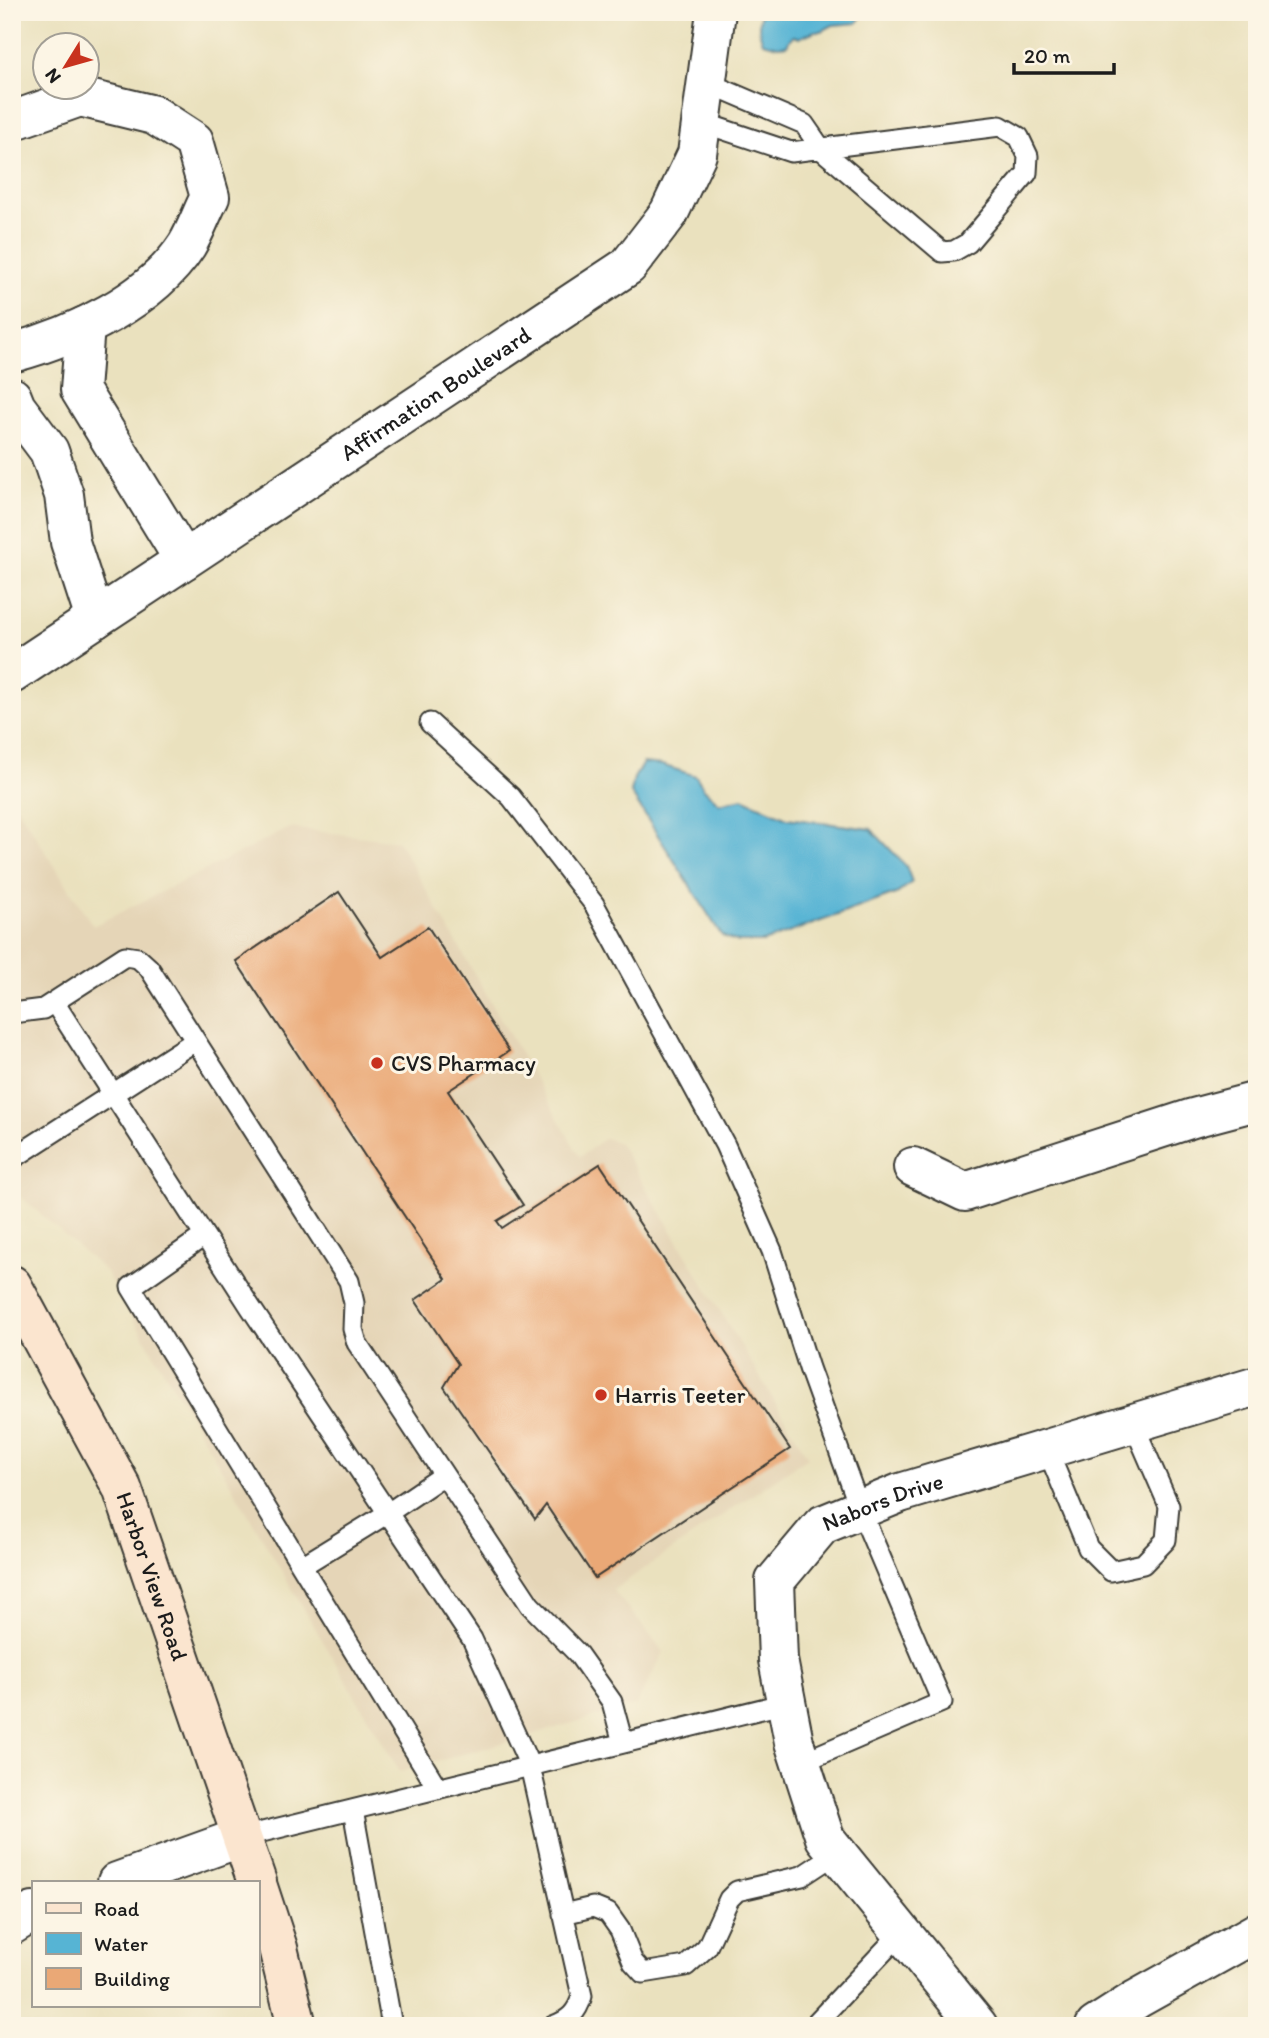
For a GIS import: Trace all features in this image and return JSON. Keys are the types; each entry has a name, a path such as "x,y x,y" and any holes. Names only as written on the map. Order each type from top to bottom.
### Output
{"main road":[{"name":"Harbor View Road","path":"12,1285 122,1488 256,1881"},
{"name":"Harbor View Road","path":"259,1889 278,1948 297,2026"}],"street":[{"name":"Affirmation Boulevard","path":"12,674 628,266 669,213 697,154 716,12"},
{"path":"12,121 80,97 154,116 194,141 210,197 186,245 158,278 110,314 42,345 12,353"},
{"path":"85,326 80,390 184,560"},
{"path":"12,397 16,407 49,451 64,495 71,542 95,619"},
{"path":"913,1167 965,1192 1193,1118 1257,1101"},
{"name":"Nabors Drive","path":"978,2026 825,1838 800,1763 786,1703 778,1660 775,1580 822,1525 860,1509 900,1493 1257,1385"},
{"path":"120,1881 242,1838"},
{"path":"12,1925 32,1913"},
{"path":"1094,2026 1136,1999 1257,1932"}],"lane":[{"path":"701,122 791,152 822,150 1000,126 1019,137 1028,156 1027,173 968,243 954,251 942,252 822,150 804,124 706,82"},
{"path":"430,723 511,797 594,904 725,1145 772,1251 809,1368 860,1509 942,1702 800,1763"},
{"path":"12,1013 43,1009 125,956 138,958 149,968 349,1281 354,1303 353,1329 357,1343 530,1605 578,1654 612,1702 623,1743"},
{"path":"54,1002 204,1236 472,1639 530,1766 582,1996 579,2007 568,2020 553,2026"},
{"path":"12,1159 195,1041"},
{"path":"204,1236 131,1287 438,1789"},
{"path":"1047,1449 1088,1548 1111,1571 1143,1564 1166,1540 1168,1506 1133,1423"},
{"path":"302,1566 444,1475"},
{"path":"242,1838 786,1703"},
{"path":"353,1810 392,2026"},
{"path":"563,1914 593,1908 608,1913 620,1930 633,1962 643,1973 686,1966 707,1947 729,1899 737,1891 802,1876 837,1853"},
{"path":"813,2026 901,1933"}],"shaded area":[{"path":"12,799 93,926 290,828 398,841 580,1157 605,1138 619,1143 808,1457 613,1590 664,1652 636,1705 400,1772 105,1271 20,1196 12,1184"}],"water":[{"path":"761,12 864,12 857,23 833,25 799,38 794,36 787,45 778,46 763,42 759,27"},
{"path":"643,763 662,765 696,776 704,789 719,803 743,798 787,818 871,829 906,866 912,882 898,893 763,942 738,942 722,936 631,793 634,778"}],"building":[{"path":"339,892 382,957 428,927 509,1051 448,1091 523,1205 497,1221 502,1228 600,1164 790,1449 595,1578 546,1505 535,1519 444,1387 458,1364 415,1300 446,1279 236,961"}],"place":[{"name":"CVS Pharmacy","path":"377,1063"},
{"name":"Harris Teeter","path":"601,1395"}]}
